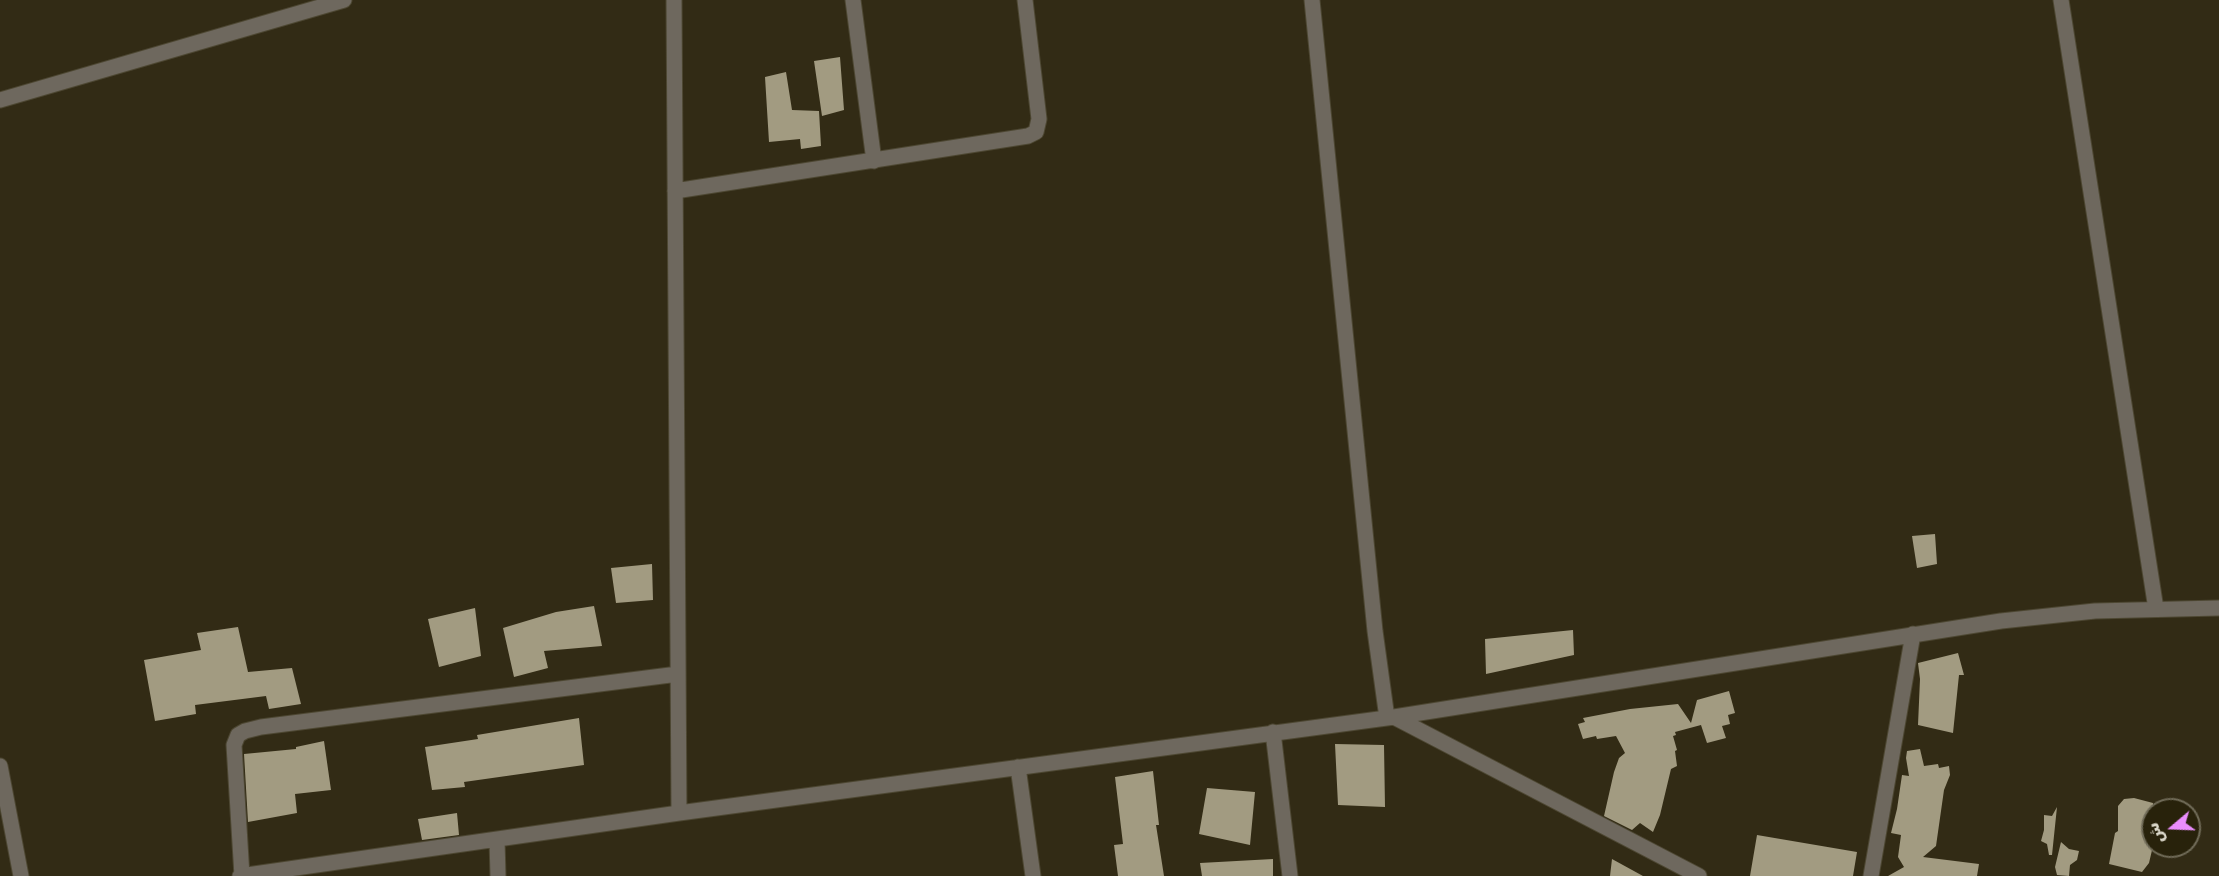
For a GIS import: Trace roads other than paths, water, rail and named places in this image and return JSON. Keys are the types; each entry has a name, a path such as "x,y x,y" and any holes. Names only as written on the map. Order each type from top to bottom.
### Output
{"street":[{"path":"0,100 344,0"},
{"path":"674,0 679,813"},
{"path":"853,0 874,161"},
{"path":"675,191 1015,139 1036,132 1039,119 1025,0"},
{"path":"1312,0 1375,631 1391,717"},
{"path":"2061,0 2156,609"},
{"path":"678,674 261,727 245,731 238,735 234,745 242,876 679,813 1391,717 2001,621 2083,612 2219,608"},
{"path":"1871,876 1913,634"},
{"path":"1391,717 1673,870 1699,876"},
{"path":"1273,732 1290,876"},
{"path":"0,766 21,876"},
{"path":"1018,767 1033,876"},
{"path":"497,840 498,876"}]}
